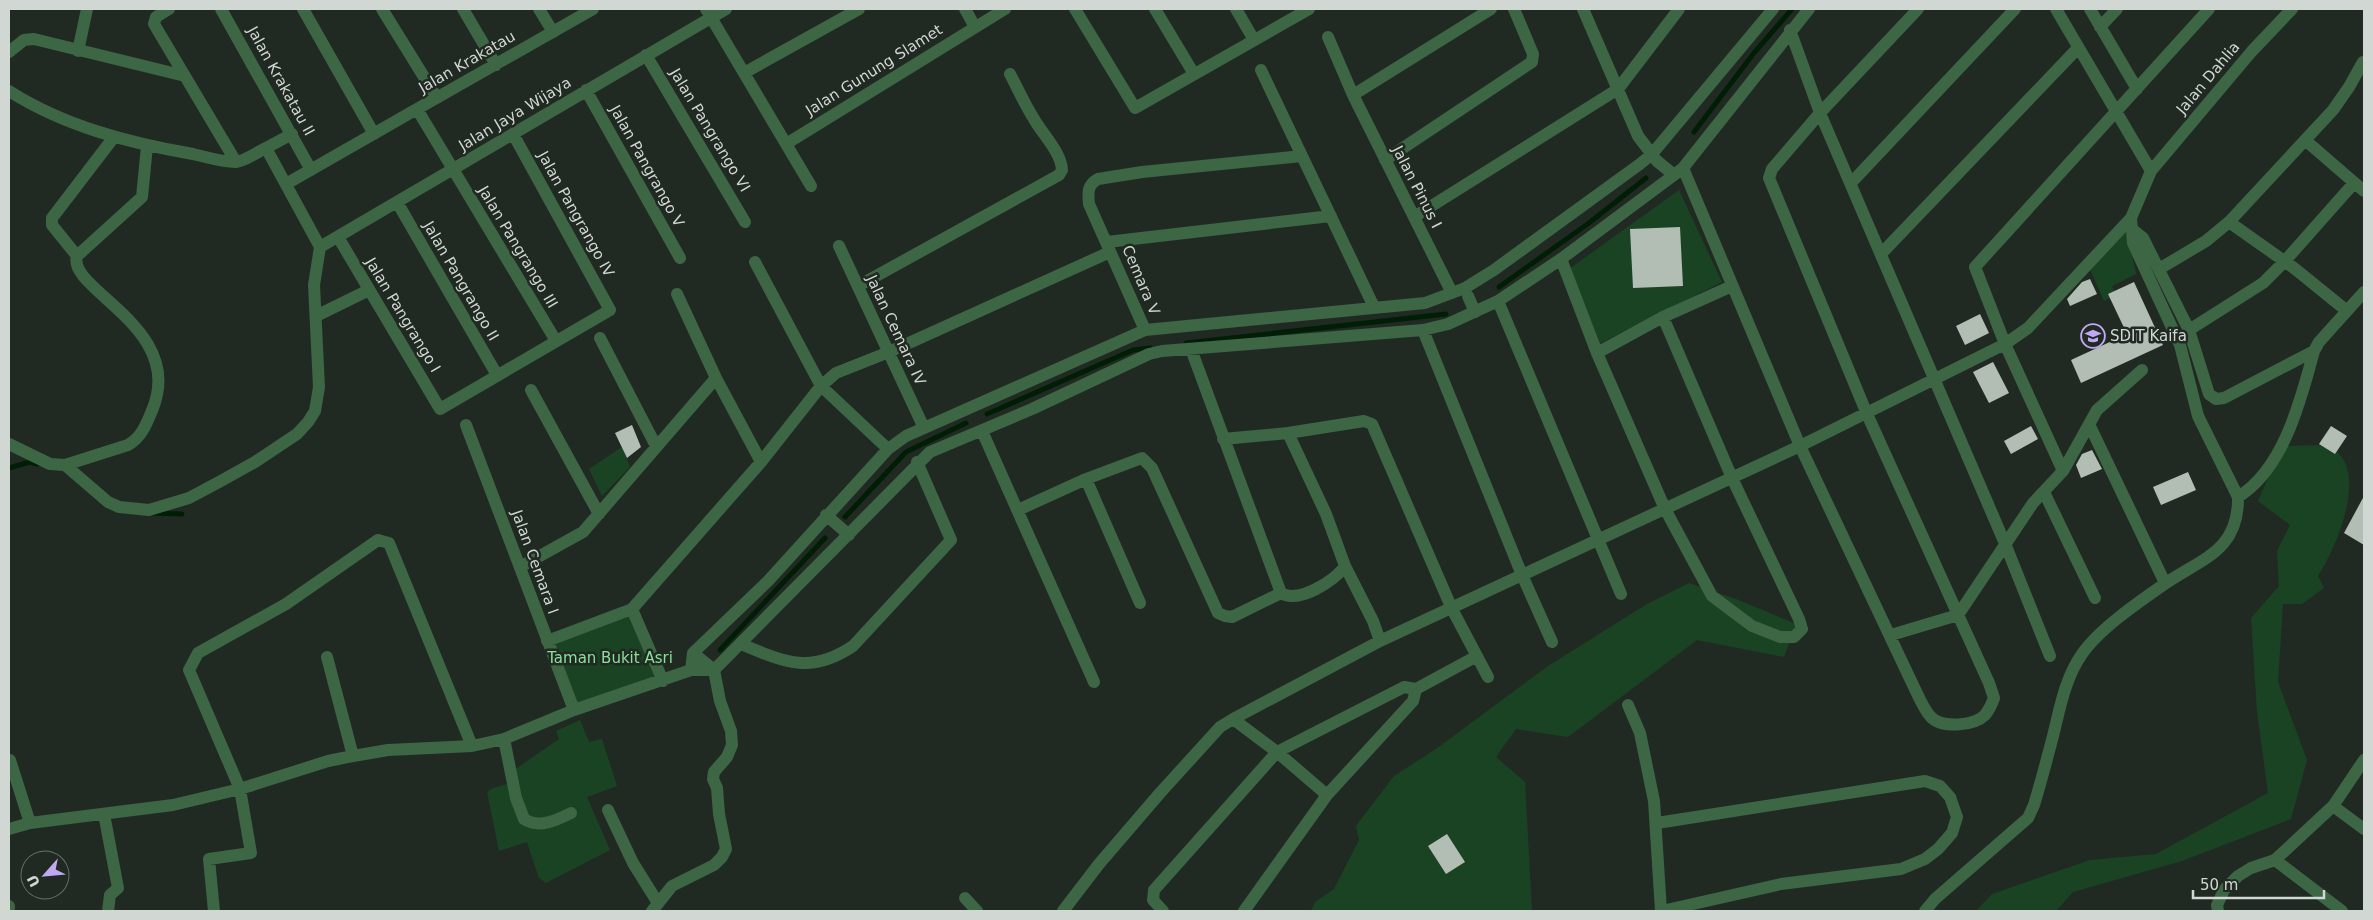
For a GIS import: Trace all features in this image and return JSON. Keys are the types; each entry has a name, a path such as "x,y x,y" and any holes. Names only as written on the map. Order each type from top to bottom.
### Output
{"street":[{"path":"78,52 87,9"},
{"path":"169,9 156,17 154,24 236,162"},
{"name":"Jalan Krakatau II","path":"222,9 311,170"},
{"path":"303,9 374,134"},
{"path":"382,9 437,98"},
{"path":"463,9 496,65"},
{"path":"540,9 553,32"},
{"name":"Jalan Krakatau","path":"453,170 417,109 593,9"},
{"name":"Jalan Jaya Wijaya","path":"320,248 646,55 709,13 726,9"},
{"path":"744,73 859,9"},
{"path":"965,9 975,27"},
{"name":"Jalan Gunung Slamet","path":"786,144 1005,9"},
{"path":"1075,9 1135,108 1308,9"},
{"path":"1155,9 1194,74"},
{"path":"1236,9 1254,40"},
{"path":"1353,95 1490,9"},
{"path":"1385,160 1532,62 1533,54 1514,9"},
{"path":"1414,217 1618,89 1678,9"},
{"path":"9,829 30,823 173,805 240,789 328,761 354,756 388,750 472,746 504,739 574,710 691,670 714,670 741,644 838,525 888,449 906,436 1145,330 1425,303 1452,293 1467,292 1654,158 1773,9"},
{"path":"691,670 693,653 768,581 930,452 982,431 1134,360 1162,351 1423,330 1448,324 1498,301 1561,259 1675,171 1809,9"},
{"path":"1587,11 1638,136 1654,158 1675,171 1732,286 1800,446 1913,685 1930,717 1940,723 1950,725 1972,721 1984,716 1994,698 1867,414 1769,178 1772,169 1820,113 1918,9"},
{"path":"1851,183 2015,9"},
{"path":"2056,9 2152,171"},
{"path":"2090,9 2137,89"},
{"path":"2100,27 2117,9"},
{"path":"2063,471 2005,344 1975,267 2209,9"},
{"name":"Jalan Dahlia","path":"1064,911 1099,864 1220,727 1377,631 1452,609 1522,575 1598,542 1867,414 2005,344 2028,328 2132,224 2152,171 2252,51 2292,9"},
{"path":"709,13 811,186"},
{"path":"1790,30 1820,113 2006,546 2050,656"},
{"name":"Jalan Pinus I","path":"1328,37 1353,95 1452,293"},
{"path":"9,52 24,40 34,40 185,76"},
{"path":"1881,254 2078,48"},
{"name":"Jalan Pangrango VI","path":"646,55 745,222"},
{"path":"2160,269 2206,241 2229,222 2333,110 2364,62"},
{"path":"1262,70 1374,307"},
{"path":"858,286 1051,179 1062,170 1062,164 1034,120 1010,74"},
{"name":"Jalan Pangrango V","path":"586,90 680,258"},
{"path":"9,91 26,102 60,118 114,138 236,162 292,134"},
{"path":"286,184 417,109"},
{"name":"Jalan Pangrango IV","path":"513,134 610,310 556,341"},
{"path":"9,444 50,464 65,465 79,462 136,440 143,432 152,413 159,383 156,362 149,344 125,316 80,273 77,266 77,256 52,225 52,218 114,138"},
{"path":"2189,330 2253,290 2284,262 2359,187 2305,140"},
{"path":"77,256 142,197 147,146"},
{"path":"65,465 108,502 119,507 149,510 189,498 255,462 297,434 314,411 319,387 315,278 320,248 266,148"},
{"name":"Cemara V","path":"1145,330 1089,204 1089,186 1098,179 1142,172 1302,156"},
{"name":"Jalan Pangrango III","path":"453,170 556,341"},
{"name":"Jalan Pangrango II","path":"397,202 497,375"},
{"path":"547,641 632,609 762,462 821,386 836,373 889,352 1108,247 1331,216"},
{"path":"2229,222 2346,311"},
{"path":"2132,224 2143,238 2160,269 2189,330 2209,394 2216,400 2224,398 2314,351"},
{"path":"1924,911 1953,883 2028,818 2034,805 2062,698 2080,655 2098,635 2165,583 2206,559 2227,540 2235,525 2238,514 2238,497 2198,416 2180,345 2133,243 2132,224"},
{"name":"Jalan Pangrango I","path":"338,237 440,409 497,375"},
{"name":"Jalan Cemara IV","path":"838,246 924,428"},
{"path":"1561,259 1597,353 1665,509 1712,596 1725,608 1752,626 1780,637 1794,637 1802,629 1800,619 1732,478 1663,317"},
{"path":"755,262 821,386 888,449"},
{"path":"1597,353 1663,317 1732,286"},
{"path":"316,316 369,290"},
{"path":"1467,292 1477,311"},
{"path":"2238,497 2249,490 2260,478 2278,452 2304,386 2314,351 2319,342 2364,292"},
{"path":"677,294 716,378 762,462"},
{"path":"1498,301 1621,594"},
{"path":"1423,330 1522,575 1552,642"},
{"path":"600,338 656,446"},
{"path":"497,375 556,341"},
{"path":"1191,349 1281,593 1291,597 1319,588 1340,574 1345,566"},
{"path":"1891,635 1958,615 2034,503 2063,471 2096,410 2142,370"},
{"path":"520,568 583,532 716,378"},
{"path":"531,390 599,514"},
{"path":"1223,439 1288,433 1364,421 1372,424 1452,609 1488,677"},
{"path":"2089,424 2165,583"},
{"name":"Jalan Cemara I","path":"466,425 574,710"},
{"path":"982,431 1094,682"},
{"path":"1288,433 1326,514 1345,566 1377,631"},
{"path":"1018,510 1086,479 1142,458 1148,462 1218,612 1232,617 1281,593"},
{"path":"741,644 785,662 801,664 833,657 853,646 951,540 918,462"},
{"path":"1086,479 1140,603"},
{"path":"2044,492 2095,598"},
{"path":"214,911 209,859 251,853 240,789 189,670 193,659 198,653 286,604 378,540 389,543 472,746"},
{"path":"632,609 663,681"},
{"path":"608,810 655,907 672,886 714,864 722,857 726,849 719,814 717,788 713,778 714,772 727,757 732,745 730,730 720,700 714,670 693,653"},
{"path":"327,656 354,756"},
{"path":"1162,911 1153,900 1154,890 1277,752 1404,687 1416,689 1477,656"},
{"path":"1244,911 1327,795 1413,701 1416,689"},
{"path":"1628,706 1641,739 1656,823 1662,911 1781,884 1901,868 1924,859 1938,849 1952,833 1957,817 1950,797 1940,786 1925,780 1656,823"},
{"path":"1232,719 1277,752 1327,795"},
{"path":"504,739 516,798 524,819 536,823 550,822 571,812"},
{"path":"10,760 30,823"},
{"path":"2218,911 2217,905 2224,890 2238,876 2251,868 2275,860 2333,806 2364,760"},
{"path":"2333,806 2364,829"},
{"path":"104,814 118,888 110,895 108,911"},
{"path":"2275,860 2342,911"},
{"path":"965,898 976,911"}],"green space":[{"path":"1679,190 1722,282 1599,344 1569,269"},
{"path":"2126,225 2136,274 2112,286 2117,295 2104,301 2088,265"},
{"path":"2326,445 2339,454 2346,466 2349,480 2345,515 2332,550 2318,576 2324,588 2302,604 2283,604 2278,682 2307,760 2291,819 2182,861 2073,892 2056,911 1976,911 1992,894 2090,860 2156,854 2268,793 2257,712 2251,618 2279,586 2277,551 2290,525 2258,501 2282,446"},
{"path":"622,447 630,467 602,496 589,469"},
{"path":"1689,583 1736,599 1796,624 1784,657 1697,640 1568,737 1516,729 1496,757 1525,782 1532,911 1311,911 1315,902 1334,889 1359,840 1356,826 1394,776 1436,749 1548,666 1647,604"},
{"name":"Taman Bukit Asri","path":"632,609 663,681 574,710 547,641"},
{"path":"580,720 589,742 602,739 617,786 587,797 610,850 546,883 539,878 527,842 499,851 487,792 493,788 514,782 514,770 559,739 556,731"}],"building":[{"path":"1680,227 1683,286 1633,288 1630,229"},
{"path":"2090,279 2097,294 2070,306 2067,299 2082,282"},
{"path":"2134,282 2163,345 2081,383 2071,360 2127,334 2108,294"},
{"path":"1980,314 1989,333 1965,345 1956,326"},
{"path":"1993,362 2009,393 1989,403 1973,372"},
{"path":"632,425 641,447 627,458 615,433"},
{"path":"2031,426 2038,439 2011,454 2004,441"},
{"path":"2331,426 2347,436 2335,454 2319,444"},
{"path":"2092,450 2102,469 2081,478 2076,465 2082,454"},
{"path":"2188,472 2196,490 2161,505 2153,487"},
{"path":"2364,496 2364,545 2344,533"},
{"path":"1447,834 1465,862 1446,874 1428,846"}],"waterway":[{"path":"1694,132 1754,53 1792,9"},
{"path":"1499,287 1589,223 1646,178"},
{"path":"1186,343 1446,314"},
{"path":"987,414 1133,350 1150,348"},
{"path":"845,517 906,452 966,423"},
{"path":"9,468 30,462 37,464"},
{"path":"153,513 182,514"},
{"path":"720,650 825,538"}],"place":[{"name":"SDIT Kaifa","path":"2093,336"}]}
